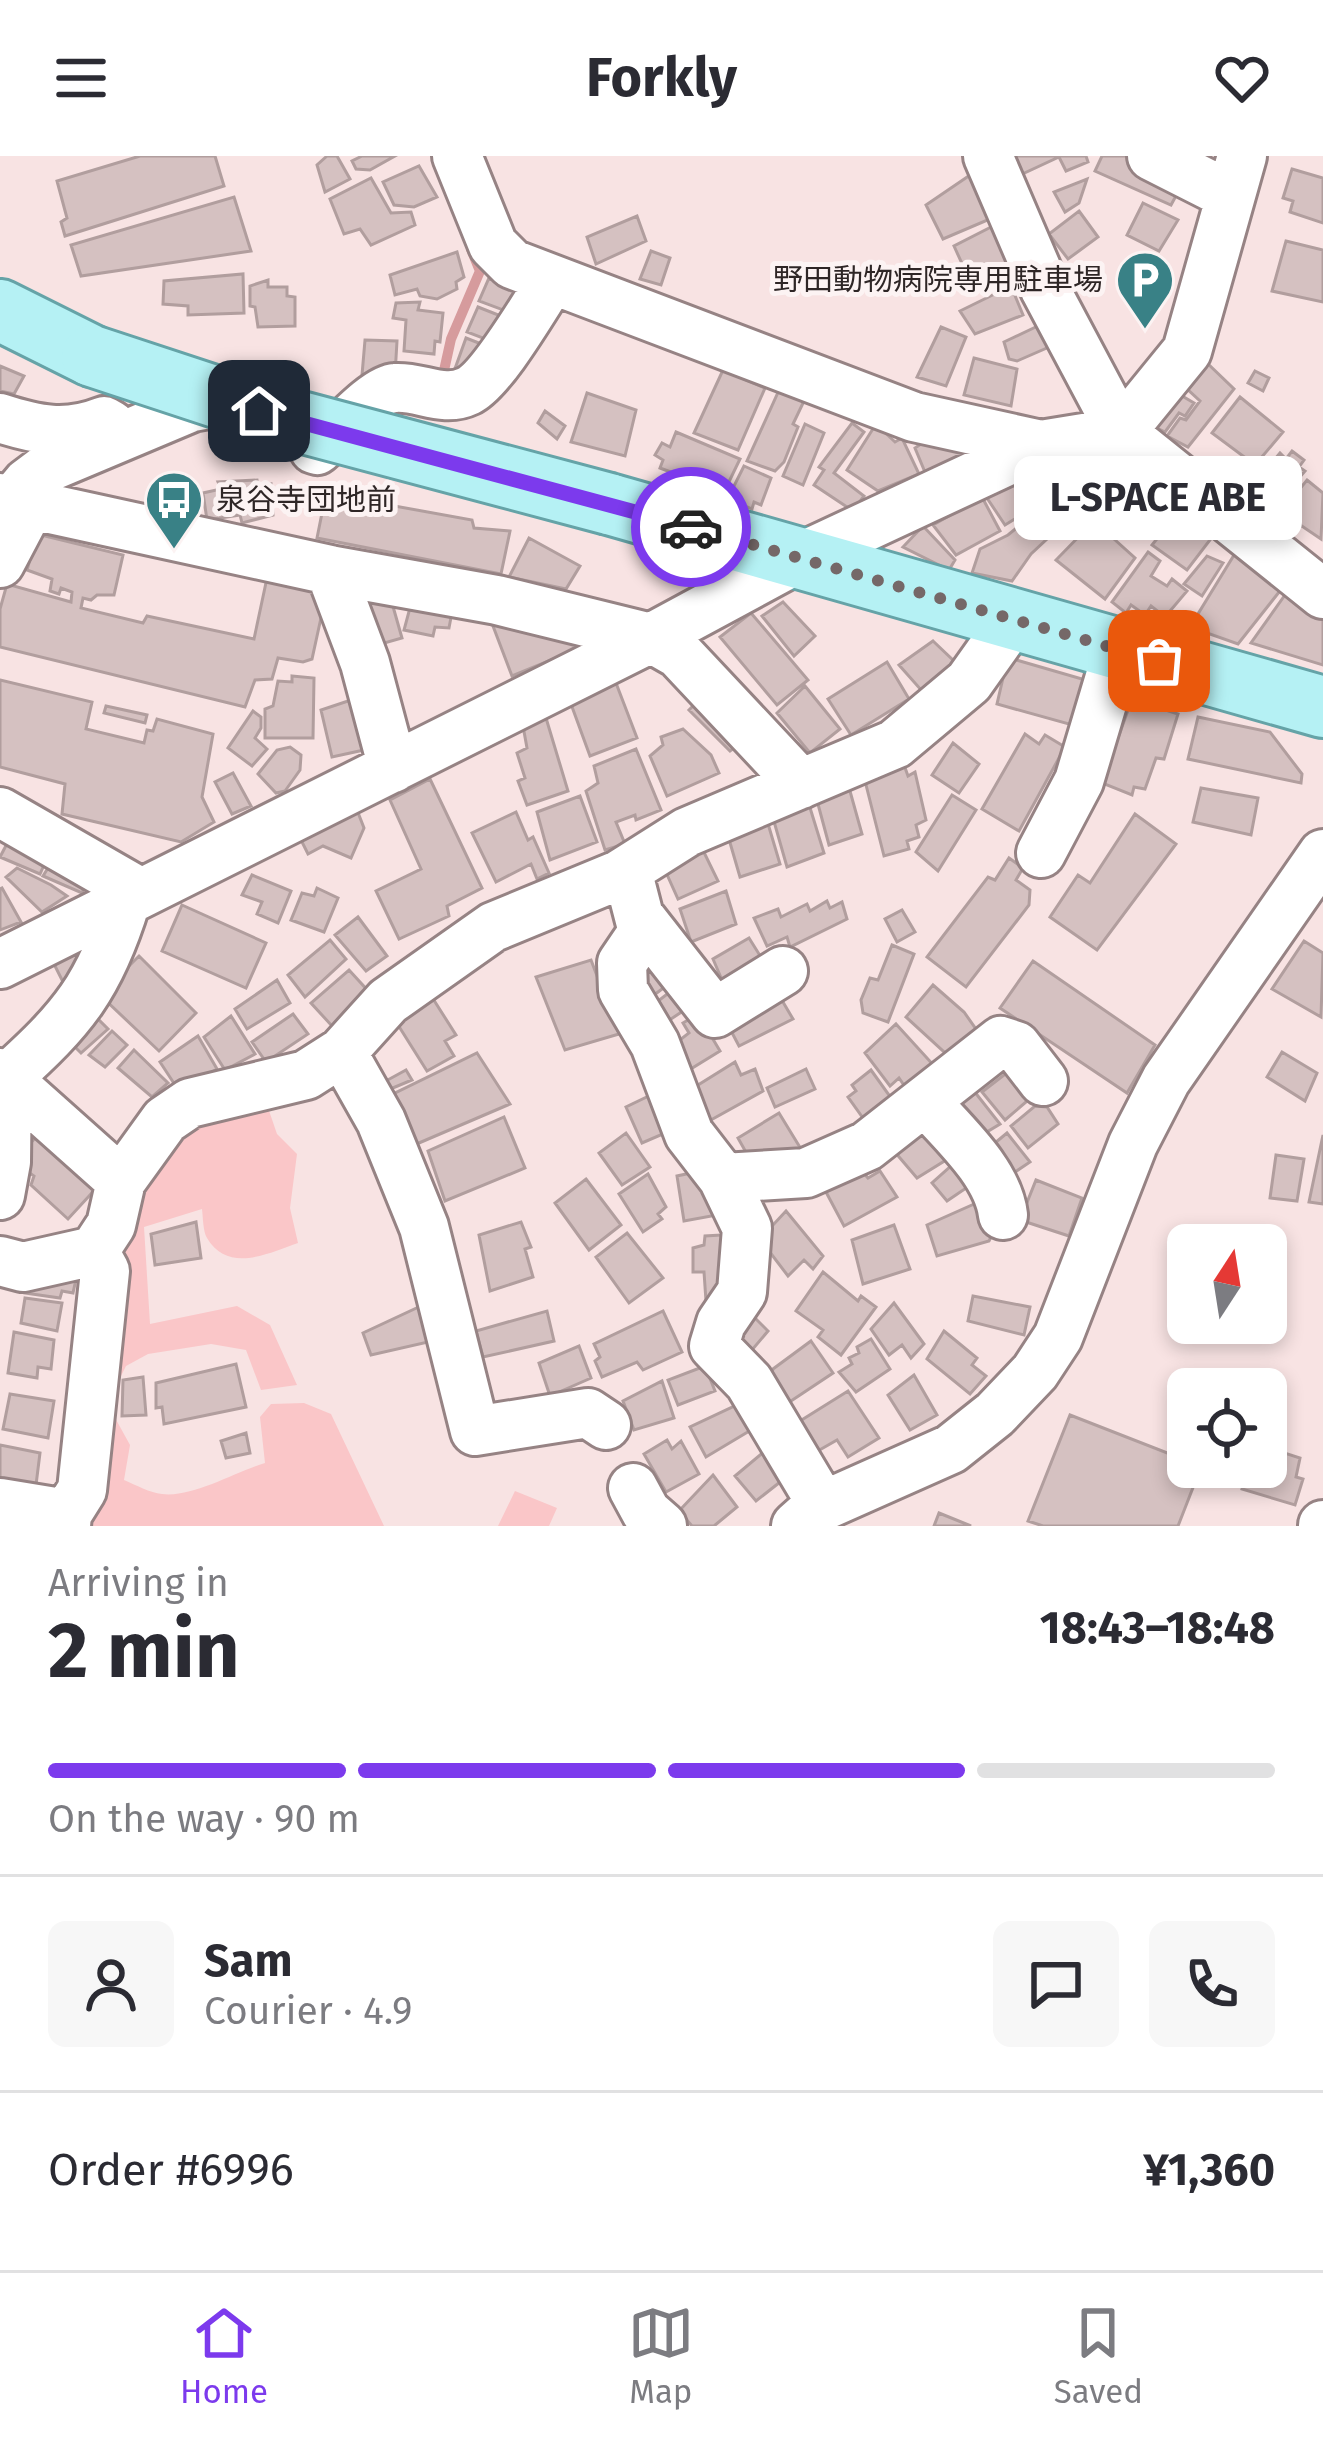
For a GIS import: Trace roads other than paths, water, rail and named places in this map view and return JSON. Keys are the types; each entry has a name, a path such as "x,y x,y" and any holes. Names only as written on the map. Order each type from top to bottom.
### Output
{"main road":[{"path":"0,310 92,356 259,411 801,557 1323,707"}],"street":[{"path":"457,156 501,256 551,281 914,417 1041,446"},
{"path":"988,156 1045,289 1121,432 1323,594"},
{"path":"0,964 651,638 801,557 1041,446 1121,432 1187,351 1235,175 1152,156"},
{"path":"0,562 14,501 27,482 47,468 192,407 240,398 275,406 298,443 317,450 373,396 394,387 436,394 472,391 551,281"},
{"path":"0,418 54,432 104,421 129,434"},
{"path":"14,501 330,570 496,600 651,638 679,654 801,784"},
{"path":"330,570 365,663 393,767"},
{"path":"0,1261 23,1267 94,1251 111,1225 122,1181 166,1120 190,1103 306,1075 342,1052 388,1001 493,927 627,870 687,832 895,744 969,682 1013,620"},
{"path":"1041,853 1079,781 1118,650"},
{"path":"0,812 134,897"},
{"path":"627,870 643,932 622,963 623,990 655,1044 689,1134 723,1178 747,1228 742,1292 721,1323 714,1346 748,1382 813,1517 950,1449 995,1414 1035,1372 1058,1337 1133,1144 1166,1080 1323,854"},
{"path":"4,1076 50,1039 83,1002 134,897"},
{"path":"643,921 715,1012 783,971"},
{"path":"723,1178 806,1172 866,1146 1001,1041 1016,1046 1043,1081"},
{"path":"342,1052 381,1121 424,1227 475,1431 588,1413 606,1425"},
{"path":"4,1076 122,1181"},
{"path":"0,1196 7,1162 4,1076"},
{"path":"925,1101 967,1148 1001,1203 1003,1215"},
{"path":"0,1503 67,1520 82,1490 105,1270 94,1251"},
{"path":"633,1488 646,1512 662,1526"}],"waterway":[{"path":"441,384 451,339 480,271 471,249"}],"place":[{"name":"野田動物病院専用駐車場","path":"1145,331"},
{"name":"泉谷寺団地前","path":"174,551"},
{"name":"L-SPACE ABE","path":"1159,661"}]}
